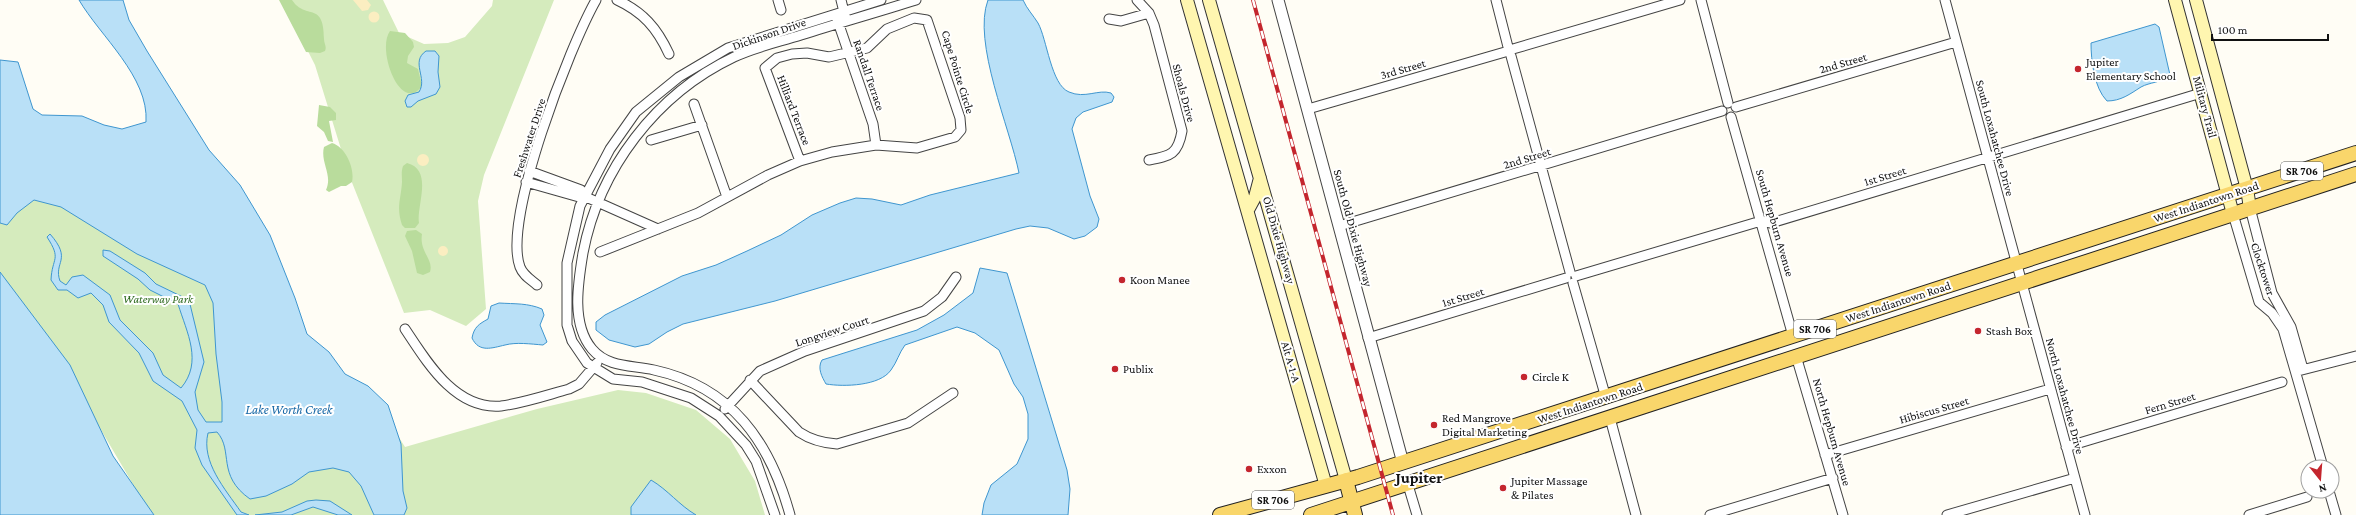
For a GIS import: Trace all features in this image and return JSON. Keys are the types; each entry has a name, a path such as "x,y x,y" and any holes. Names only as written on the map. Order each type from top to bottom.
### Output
{"main road":[{"name":"Old Dixie Highway","path":"1187,0 1248,210"},
{"name":"Old Dixie Highway","path":"1209,0 1260,174 1346,480"},
{"name":"Military Trail","path":"2175,0 2233,214"},
{"name":"Military Trail","path":"2196,0 2247,189 2250,208"},
{"name":"West Indiantown Road","path":"1326,486 1606,398 2356,153"},
{"path":"1248,210 1255,197 1260,174"},
{"name":"West Indiantown Road","path":"1333,512 1354,509 1408,485 1796,356 2356,174"},
{"name":"Alt A-1-A","path":"1248,210 1333,512"},
{"path":"1610,418 1625,398 1725,363 1740,353"},
{"path":"1501,454 1510,444 1525,437 1592,413 1606,398"},
{"path":"1346,480 1354,509"},
{"name":"SR 706","path":"1220,515 1326,486"},
{"name":"SR 706","path":"1311,515 1333,512"}],"street":[{"name":"Freshwater Drive","path":"537,285 523,273 520,266 518,255 520,210 529,171 580,31 596,0"},
{"path":"617,0 640,12 652,23 669,54"},
{"path":"778,0 782,10"},
{"name":"Randall Terrace","path":"841,0 839,12 848,52 873,124 876,145"},
{"name":"Dickinson Drive","path":"775,515 756,461 746,445 719,416 691,398 648,383 613,378 593,368 580,355 572,341 567,325 567,263 580,207 599,168 636,112 679,77 728,48 839,12 854,4 881,0"},
{"name":"Dickinson Drive","path":"602,358 589,344 580,322 578,285 593,213 605,184 622,155 641,129 671,99 710,70 733,58 842,22 916,0"},
{"name":"Shoals Drive","path":"1137,0 1149,13 1182,131 1180,144 1174,152 1166,157 1149,160"},
{"name":"South Old Dixie Highway","path":"1278,0 1368,338 1403,462"},
{"path":"1496,0 1571,277 1606,398"},
{"name":"3rd Street","path":"1308,109 1680,0"},
{"path":"1701,0 1732,105 1736,113 1731,117 1725,116 1722,111 1724,105 1732,105"},
{"name":"South Loxahatchee Drive","path":"1945,0 2021,283"},
{"path":"854,4 858,18"},
{"path":"1109,19 1121,21 1149,13"},
{"name":"Cape Pointe Circle","path":"600,252 698,213 768,175 800,161 832,152 876,145 917,148 955,137 961,130 960,118 928,20 914,18 888,29 867,48 829,57 807,53 792,54 777,58 765,68"},
{"name":"2nd Street","path":"1732,105 1956,42"},
{"name":"Hilliard Terrace","path":"765,68 800,161"},
{"name":"1st Street","path":"1368,338 1761,221 1771,223 2201,93"},
{"path":"694,104 728,197"},
{"name":"2nd Street","path":"1338,226 1722,111"},
{"name":"South Hepburn Avenue","path":"1731,117 1793,336"},
{"path":"651,140 702,125"},
{"path":"529,171 581,190 586,197"},
{"path":"526,182 598,201 658,229"},
{"name":"Clocktower","path":"2250,208 2272,293 2291,327 2321,459"},
{"name":"Clocktower","path":"2233,214 2259,302 2272,313 2283,329 2300,370"},
{"name":"Longview Court","path":"719,416 750,380 760,371 805,351 924,311 942,297 956,277"},
{"name":"North Loxahatchee Drive","path":"2021,283 2085,515"},
{"path":"405,329 450,389 465,399 483,405 500,406 570,389 579,384 602,358 613,363 653,370 678,377 710,393 728,405 756,435 778,474 790,515"},
{"name":"North Hepburn Avenue","path":"1796,356 1843,515"},
{"path":"2300,370 2356,356"},
{"path":"750,380 799,432 808,438 826,443 837,444 908,423 953,393"},
{"name":"Fern Street","path":"2066,447 2282,382"},
{"name":"Hibiscus Street","path":"1825,455 2050,389"},
{"path":"1610,418 1636,515"},
{"path":"1710,515 1833,478"},
{"path":"1947,515 2074,478"},
{"path":"1408,485 1417,515"},
{"path":"2249,515 2301,499"},
{"path":"2331,499 2336,515"}],"green space":[{"path":"279,0 292,0 297,6 318,15 321,19 323,27 326,48 325,51 320,53 306,52"},
{"path":"282,0 383,0 399,33 424,44 448,43 465,37 492,6 493,0 554,0 484,175 478,201 486,309 466,326 430,310 404,313 349,175 315,65"},
{"path":"390,31 405,33 413,42 414,47 408,56 407,63 418,69 422,86 414,93 406,92 399,86 388,64 386,40"},
{"path":"319,105 330,107 336,113 336,120 329,121 333,142 328,141 324,132 317,126"},
{"path":"332,143 337,145 345,154 351,165 353,177 352,182 346,186 341,186 329,192 326,190 328,179 323,153 324,147"},
{"name":"Waterway Park","path":"0,150 307,341 360,387 385,415 405,447 537,409 618,390 646,393 696,410 730,439 755,481 765,515 151,515 67,372 0,282"},
{"path":"407,163 415,167 420,173 422,181 419,223 415,228 405,228 402,225 399,213 402,170 403,166"},
{"path":"416,230 422,234 424,251 431,267 430,272 423,275 417,273 412,251 405,236 407,231"}],"sand":[{"path":"353,0 367,0 371,5 368,10 362,11"},
{"path":"372,12 376,12 378,13 378,21 372,22 369,19 369,15"},
{"path":"421,154 425,154 429,160 425,166 421,166 417,162 417,158"},
{"path":"441,246 445,246 447,247 447,255 441,256 438,253 438,249"}],"water":[{"name":"Lake Worth Creek","path":"79,0 123,0 129,20 147,51 209,150 240,185 270,235 295,298 307,334 329,352 345,374 368,386 388,405 401,444 403,491 407,508 404,515 374,515 361,486 349,472 333,468 309,472 292,484 266,496 250,499 233,481 229,472 225,447 222,439 217,432 208,433 208,454 216,475 241,512 249,515 237,515 202,465 195,448 197,430 182,401 153,381 139,353 109,322 103,305 91,293 78,298 67,290 58,290 51,280 55,255 52,245 47,237 50,234 60,250 60,281 66,285 72,277 83,275 110,295 120,320 153,353 163,375 181,388 188,378 192,358 189,336 178,304 150,290 138,279 103,256 103,250 110,251 145,273 156,284 189,300 204,362 195,392 198,410 206,422 222,422 222,402 216,354 213,303 205,285 137,254 61,207 34,200 17,213 7,225 0,223 0,60 18,62 33,109 42,115 82,116 104,125 122,129 146,122 145,105 140,89 132,73"},
{"path":"988,0 1023,0 1038,23 1050,61 1058,81 1063,88 1069,92 1080,95 1106,92 1111,93 1114,97 1112,102 1083,112 1076,118 1072,129 1090,196 1099,219 1097,227 1085,236 1074,239 1048,228 1030,226 1016,229 775,301 683,324 667,332 649,344 635,347 609,340 596,330 596,322 605,315 682,276 716,265 781,235 812,215 840,203 856,198 872,199 901,205 930,195 1019,173 988,61 984,18"},
{"path":"2155,24 2159,27 2170,75 2163,80 2141,87 2129,95 2112,101 2107,101 2099,89 2094,74 2091,43"},
{"path":"426,51 435,51 439,56 438,72 440,87 436,94 418,101 411,107 407,107 405,101 408,95 419,92 421,87 422,81 419,60 421,55"},
{"path":"980,268 1007,273 1067,470 1070,489 1068,515 982,515 984,503 991,485 1017,464 1028,439 1028,414 1023,397 1014,384 999,350 975,333 957,327 905,345 891,370 879,379 870,382 852,385 826,384 822,375 820,366 822,360 917,330 944,315 973,293"},
{"path":"0,272 70,365 113,456 154,515 0,515"},
{"path":"499,303 526,305 542,309 544,315 540,325 547,342 543,345 509,344 491,348 482,348 478,346 472,338 474,331 480,324 488,319 491,306"},
{"path":"651,480 696,515 631,515 631,507"},
{"path":"307,501 330,501 352,515 338,515 313,507 291,515 255,515 282,512"}],"railway":[{"path":"1253,0 1393,515"}],"place":[{"name":"Jupiter Elementary School","path":"2078,69"},
{"name":"Koon Manee","path":"1122,280"},
{"name":"Stash Box","path":"1978,331"},
{"name":"Publix","path":"1115,369"},
{"name":"Circle K","path":"1524,377"},
{"name":"Red Mangrove Digital Marketing","path":"1434,425"},
{"name":"Exxon","path":"1249,469"},
{"name":"Jupiter Massage & Pilates","path":"1503,488"}],"district":[{"name":"Jupiter","path":"1419,477"}]}
